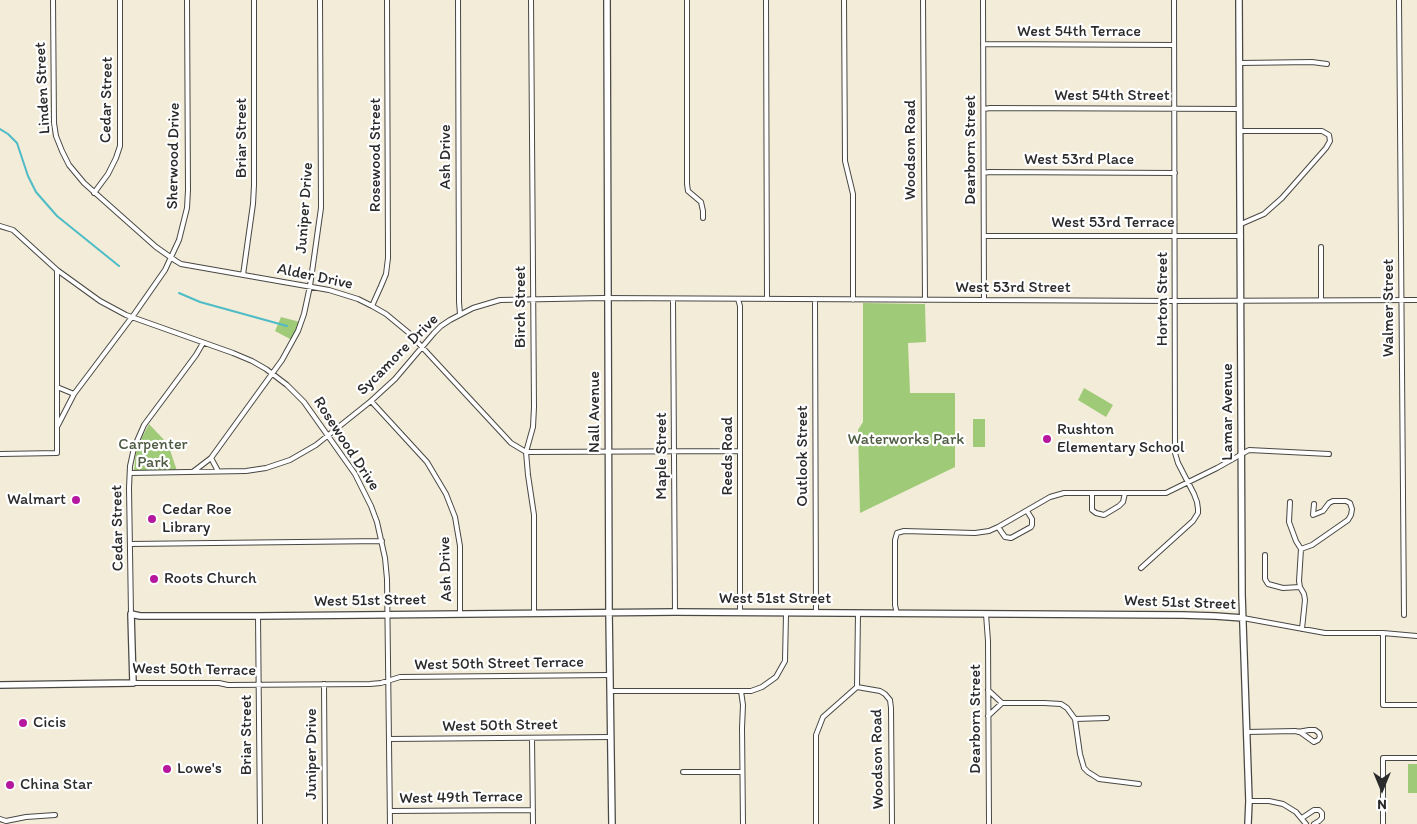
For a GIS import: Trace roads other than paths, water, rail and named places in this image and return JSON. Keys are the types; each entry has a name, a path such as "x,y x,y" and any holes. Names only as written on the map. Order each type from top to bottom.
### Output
{"street":[{"name":"Linden Street","path":"54,0 54,123 56,136 69,165 94,193"},
{"name":"Cedar Street","path":"94,193 108,174 120,146 120,0"},
{"name":"Sherwood Drive","path":"58,424 74,394 158,282 179,240 187,208 187,0"},
{"name":"Briar Street","path":"243,274 254,185 254,0"},
{"name":"Juniper Drive","path":"194,471 211,458 290,347 298,331 308,300 321,208 320,0"},
{"name":"Rosewood Street","path":"372,306 384,280 388,258 387,0"},
{"name":"Ash Drive","path":"458,0 460,314"},
{"name":"Birch Street","path":"532,0 533,427 526,452 534,515 534,613"},
{"name":"Nall Avenue","path":"607,0 610,451 609,612 612,824"},
{"path":"686,0 687,184 688,191 701,202 703,218"},
{"path":"766,0 767,299"},
{"path":"844,0 845,161 853,194 853,300"},
{"name":"Woodson Road","path":"923,0 925,300"},
{"name":"Dearborn Street","path":"983,0 984,300"},
{"name":"Horton Street","path":"1141,568 1196,518 1198,513 1198,502 1175,454 1174,0"},
{"name":"Lamar Avenue","path":"1240,0 1243,618 1249,801 1248,824"},
{"name":"Walmer Street","path":"1399,0 1404,615"},
{"name":"West 54th Terrace","path":"983,44 1174,45"},
{"path":"1240,63 1312,62 1327,64"},
{"name":"West 54th Street","path":"984,109 1240,109"},
{"path":"1241,130 1321,131 1330,136 1330,142 1323,152 1278,202 1264,214 1241,224"},
{"name":"West 53rd Place","path":"984,173 1175,172"},
{"name":"Alder Drive","path":"94,193 156,247 181,264 310,286 344,294 372,306 402,327 511,443 526,452"},
{"name":"Rosewood Drive","path":"0,226 13,230 57,270 100,301 149,325 252,361 288,385 304,402 329,435 362,486 377,522 386,565 390,824"},
{"name":"West 53rd Terrace","path":"984,236 1241,236"},
{"path":"1321,246 1321,300"},
{"path":"0,454 57,453 57,270"},
{"name":"Sycamore Drive","path":"130,473 246,471 283,463 306,451 329,435 371,401 395,379 442,326 460,314 480,305 500,300 609,298"},
{"name":"West 53rd Street","path":"609,298 1175,301 1417,300"},
{"name":"Maple Street","path":"673,299 675,612"},
{"name":"Reeds Road","path":"738,299 740,306 740,613"},
{"name":"Outlook Street","path":"814,299 816,613"},
{"name":"Cedar Street","path":"131,614 130,473 134,448 141,431 203,343"},
{"path":"57,387 74,394"},
{"name":"Ash Drive","path":"371,401 427,462 446,494 455,517 460,546 460,614"},
{"path":"896,614 896,540 898,534 904,532 982,532 998,527 1054,495 1064,493 1166,493 1250,450 1329,454"},
{"path":"526,452 740,452"},
{"path":"211,458 218,471"},
{"path":"1092,493 1092,510 1104,515 1123,502 1125,493"},
{"path":"1301,549 1312,545 1348,520 1351,515 1350,503 1346,501 1333,501 1323,511 1313,515 1314,504"},
{"path":"1290,502 1289,522 1301,549 1300,587 1305,600 1302,629"},
{"path":"998,527 1005,538 1011,538 1031,527 1032,519 1027,511"},
{"path":"130,544 382,542"},
{"path":"1265,555 1265,579 1268,584 1283,588 1300,587"},
{"name":"West 51st Street","path":"131,614 140,616 258,616 675,612 1215,616 1243,618 1325,633 1384,633 1417,636"},
{"path":"816,824 816,744 818,729 823,717 857,687 858,613"},
{"path":"131,614 133,683"},
{"path":"611,691 742,692 762,687 772,681 779,672 786,655 786,614"},
{"name":"Dearborn Street","path":"986,614 988,641 989,824"},
{"name":"Briar Street","path":"258,616 260,824"},
{"path":"1384,633 1383,705 1417,705"},
{"name":"West 50th Street Terrace","path":"388,681 400,677 610,675"},
{"name":"West 50th Terrace","path":"0,685 133,683 219,683 228,685 381,683 388,681"},
{"name":"Juniper Drive","path":"324,684 325,824"},
{"name":"Woodson Road","path":"857,687 880,691 890,700 892,824"},
{"path":"988,690 1002,703 1061,704 1076,719 1080,754 1084,768 1100,779 1139,784"},
{"path":"742,692 743,824"},
{"path":"988,716 1002,703"},
{"path":"1076,719 1108,718"},
{"path":"1246,732 1291,730 1298,732 1312,742 1316,742 1320,738 1316,730 1298,732"},
{"name":"West 50th Street","path":"389,739 611,737"},
{"path":"532,738 533,824"},
{"path":"1383,824 1383,758 1417,758"},
{"path":"683,772 742,772"},
{"path":"1249,801 1269,801 1281,804 1292,809 1306,824"},
{"name":"West 49th Terrace","path":"390,811 533,810"},
{"path":"1302,818 1314,810 1319,810 1322,818 1314,824"},
{"path":"0,819 6,821 26,817 55,815"}],"waterway":[{"path":"0,129 17,143 28,176 36,192 57,216 119,266"},
{"path":"179,293 200,302 287,326"}],"place":[{"name":"Rushton Elementary School","path":"1047,439"},
{"name":"Walmart","path":"76,500"},
{"name":"Cedar Roe Library","path":"152,519"},
{"name":"Roots Church","path":"154,579"},
{"name":"Cicis","path":"23,723"},
{"name":"Lowe's","path":"167,769"},
{"name":"China Star","path":"10,785"}],"park label":[{"name":"Waterworks Park","path":"906,440"},
{"name":"Carpenter Park","path":"153,454"}]}
